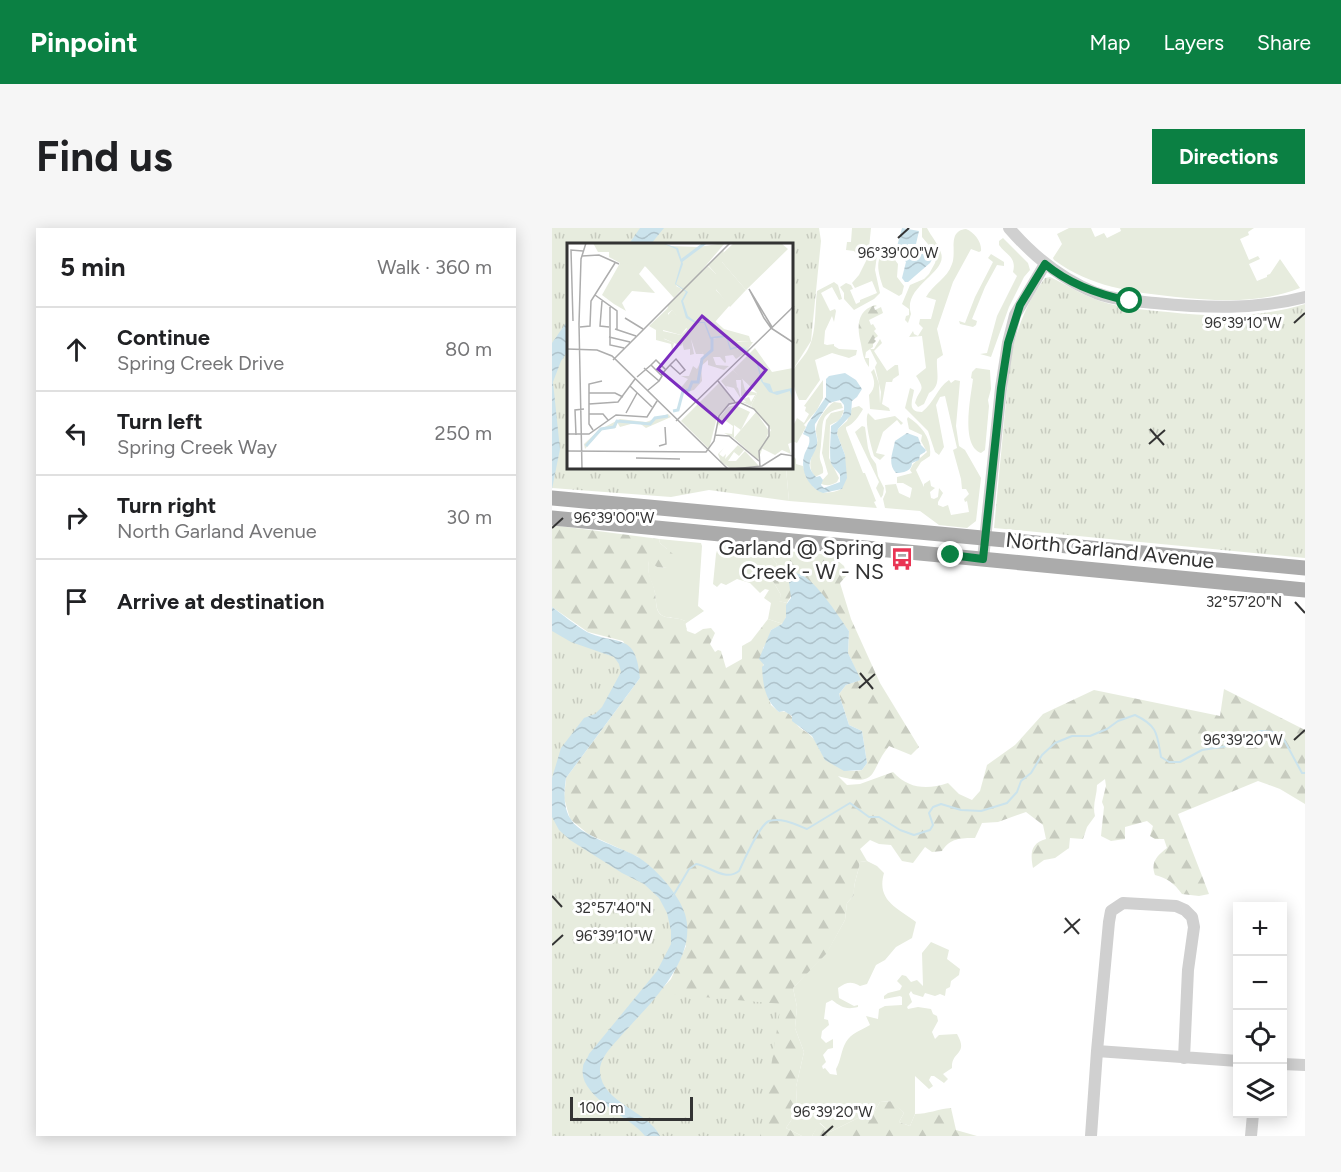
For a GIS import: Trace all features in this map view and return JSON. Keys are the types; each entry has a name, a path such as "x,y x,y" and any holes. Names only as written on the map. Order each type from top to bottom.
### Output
{"main road":[{"name":"North Garland Avenue","path":"552,498 1305,568"},
{"name":"North Garland Avenue","path":"552,518 1305,590"}],"street":[{"path":"1009,228 1045,264 1063,277 1098,293 1130,301 1219,308 1268,306 1305,297"},
{"path":"983,559 1008,343 1020,305 1045,264"},
{"path":"1091,1136 1111,912 1123,903 1176,906 1192,916 1194,927 1188,970 1184,1058"},
{"path":"1097,1051 1233,1061"},
{"path":"1287,1064 1305,1065"},
{"path":"1251,1136 1253,1118"}],"green space":[{"path":"552,228 819,228 821,241 811,341 794,368 794,243 567,243 567,470 786,470 789,501 709,490 671,497 552,488"},
{"path":"852,228 871,228 869,248 863,260 854,251 846,250 847,242 851,242"},
{"path":"922,228 927,228 937,244 941,260 938,267 913,295 908,323 905,320 909,315 909,309 902,304 910,285 924,279 929,274 937,255 922,237"},
{"path":"1069,228 1091,228 1095,237 1104,233 1107,238 1121,231 1120,228 1254,228 1248,232 1249,235 1240,239 1249,260 1258,256 1260,259 1249,264 1257,281 1267,277 1280,259 1300,288 1269,297 1223,300 1159,295 1112,287 1082,276 1054,260 1062,244 1057,234"},
{"path":"966,229 977,238 981,251 971,249 953,282 937,329 943,355 937,359 936,387 929,393 924,404 918,407 915,403 922,388 916,376 926,368 922,336 909,337 913,331 918,336 923,328 919,324 920,319 931,319 936,300 926,297 950,269 956,233"},
{"path":"1003,238 1028,263 1030,270 1009,307 991,357 980,354 987,353 997,316 1017,276 1013,272 1012,260 999,245 999,241"},
{"path":"887,249 898,264 897,277 904,286 899,296 883,287 880,277 878,267 880,257"},
{"path":"870,253 877,255 875,270 880,293 854,310 844,299 844,293 840,287 846,283 851,285 853,289 850,290 856,304 877,293 872,281 855,288 852,283 859,275"},
{"path":"991,254 1004,262 1004,266 997,265 985,287 972,319 977,321 976,325 973,327 960,324 959,321 965,323 993,262 988,258"},
{"path":"1050,277 1100,301 1151,310 1203,315 1237,315 1271,312 1305,304 1305,558 994,528 1010,359 1027,307 1038,287 1045,278"},
{"path":"834,282 838,285 842,299 839,300 832,287 821,293 830,311 835,309 836,311 834,322 832,316 825,331 824,344 834,344 839,349 857,350 856,355 849,358 832,353 815,360 820,380 806,400 799,400 794,387 794,369 812,339 817,291"},
{"path":"875,305 877,306 874,307 875,310 881,307 883,313 869,320 878,336 874,339 876,341 873,347 866,352 865,358 869,358 869,367 864,356 860,338 859,321 864,311"},
{"path":"880,339 882,343 874,351 887,371 898,365 899,375 892,382 886,382 882,404 890,411 870,409 869,395 874,384 871,372 874,369 879,384 880,404 881,392 875,367 877,363 870,349 874,349"},
{"path":"976,368 990,370 991,389 988,400 985,450 981,453 975,449 971,441 968,420 973,379 971,378"},
{"path":"823,380 823,398 817,410 804,425 806,427 797,443 794,442 794,424 797,418 804,423 809,414 805,411 804,406"},
{"path":"949,380 951,383 955,380 960,381 956,426 959,446 965,450 981,478 976,521 967,528 939,525 920,511 885,508 883,499 886,492 885,485 896,484 899,493 910,498 912,488 903,483 897,483 897,477 912,473 910,470 913,464 927,452 921,441 922,435 909,429 908,417 918,424 928,439 930,456 921,462 916,470 924,487 924,484 930,480 931,486 935,488 930,492 931,498 938,497 939,488 943,493 938,505 943,507 948,505 951,515 969,512 967,501 965,502 964,499 969,494 966,489 962,489 953,450 957,448 945,396 940,397 936,405 944,447 939,455 935,452 928,431 905,408 910,388 914,390 912,407 922,412"},
{"path":"834,402 841,403 843,408 829,413 824,420 820,455 823,473 815,477 810,465 817,441 816,427 822,415"},
{"path":"859,406 863,409 846,429 877,508 789,501 786,470 794,470 794,457 796,464 803,466 808,480 816,489 827,493 842,489 845,455 837,434 838,429 847,421 852,408"},
{"path":"844,410 840,420 830,425 829,458 839,478 835,483 824,485 820,483 828,474 822,453 826,420 831,413"},
{"path":"868,413 875,420 895,416 903,423 901,425 897,420 883,432 876,453 885,455 880,460 874,456 871,446 867,427"},
{"path":"862,426 865,427 868,448 884,488 881,498 876,488 879,482 855,432"},
{"path":"552,525 659,539 660,543 673,554 672,563 667,568 657,567 649,561 648,570 659,613 685,621 687,631 695,634 703,629 711,628 715,633 710,644 715,652 721,651 726,668 742,659 742,646 751,641 768,619 783,624 771,630 763,648 764,684 771,705 779,712 789,714 799,727 813,738 821,752 830,761 850,771 856,771 862,770 867,763 862,731 849,725 839,694 846,685 860,680 848,653 849,631 803,575 787,603 778,601 781,595 771,578 777,564 772,558 775,550 831,555 844,566 847,575 840,583 851,619 880,683 919,747 911,755 889,746 872,774 867,778 861,780 838,776 847,785 860,784 893,772 912,785 933,787 948,783 959,794 972,800 980,791 987,765 1015,745 1043,714 1094,690 1220,716 1224,689 1305,730 1305,804 1280,789 1258,781 1178,814 1209,894 1199,896 1182,894 1170,882 1155,875 1154,863 1167,848 1164,839 1155,839 1150,836 1153,826 1147,821 1125,827 1125,839 1111,841 1101,836 1105,779 1097,785 1095,816 1087,827 1083,839 1070,838 1069,848 1055,858 1044,860 1033,868 1033,849 1037,843 1046,839 1043,825 1026,812 998,822 982,823 975,838 952,841 942,851 932,852 925,847 913,863 902,861 891,845 879,844 870,840 860,849 867,861 860,862 854,895 847,903 845,920 827,953 793,988 797,1007 795,1028 804,1052 796,1087 797,1105 791,1111 792,1119 786,1128 802,1136 666,1136 658,993 671,979 686,946 638,857 588,834 570,819 564,798 566,778 640,678 623,641 588,632 552,607"},
{"path":"659,539 701,543 702,546 698,606 704,611 685,624 685,621 662,615 657,607 648,565 649,560 657,567 667,568 667,549"},
{"path":"719,544 775,550 772,558 777,564 771,578 781,595 779,601 787,603 783,624 768,619 771,603 764,598 769,590 765,589 760,593 750,583 737,579 726,585 721,583 717,587 713,584"},
{"path":"552,615 630,665 557,789 563,827 671,899 673,944 648,992 781,1004 760,1136 552,1136"},
{"path":"867,861 884,873 883,890 890,903 916,922 912,938 896,947 885,960 876,965 867,984 860,986 849,983 838,988 839,998 854,1006 858,1005 858,1007 844,1007 832,1000 826,1003 824,1019 828,1020 829,1025 822,1031 821,1038 826,1043 833,1039 833,1048 828,1049 823,1055 826,1062 822,1066 823,1069 825,1068 830,1074 837,1075 836,1069 846,1042 854,1034 870,1025 866,1016 878,1019 879,1009 885,1006 902,1005 900,996 884,999 884,996 900,990 902,986 897,981 902,975 911,982 917,980 923,986 922,953 931,942 949,950 947,959 960,969 959,975 951,981 945,996 925,993 923,997 911,991 909,994 912,1002 907,1007 908,1009 918,1007 931,1009 938,1021 932,1032 935,1039 939,1035 957,1034 961,1046 954,1058 952,1068 943,1074 948,1079 944,1083 931,1076 929,1080 933,1086 929,1089 915,1076 915,1114 910,1126 899,1122 904,1113 892,1101 880,1102 870,1120 858,1118 830,1132 820,1123 812,1136 802,1136 786,1128 792,1119 791,1112 797,1105 796,1087 804,1052 795,1028 797,1007 793,988 827,952 845,920 847,903 854,895 860,862"},
{"path":"893,1101 904,1113 899,1122 910,1126 915,1114 951,1108 956,1130 977,1136 812,1136 819,1123 830,1132 858,1118 870,1120 880,1102"}],"water":[{"path":"640,228 664,228 652,243 630,243"},
{"path":"902,228 919,231 916,244 908,244 912,257 928,251 934,256 930,263 908,282 902,278 906,262 896,250"},
{"path":"567,321 567,352 553,382 560,449 552,489 552,343"},
{"path":"845,373 856,380 862,389 852,401 851,415 838,429 837,434 845,455 847,478 842,489 823,493 810,483 805,473 803,462 809,445 809,437 803,434 826,397 826,379 829,376","holes":["840,400 844,405 841,417 831,426 830,460 840,475 840,482 824,488 821,485 823,480 820,476 816,477 810,468 810,460 817,444 815,424 829,403"]},
{"path":"907,433 918,437 926,450 920,455 919,460 912,463 909,470 896,473 891,462 895,441"},
{"path":"796,573 818,589 849,631 848,653 861,680 846,685 839,694 849,725 862,731 867,763 862,770 844,771 825,760 812,736 792,721 792,716 784,711 779,712 766,692 762,667 764,665 759,659 771,630 782,624 786,617 786,605 791,598 789,582"},
{"path":"552,607 587,632 629,646 638,663 640,678 566,778 565,798 566,809 575,824 591,835 636,856 650,866 672,889 685,914 687,931 685,948 678,965 656,997 610,1049 600,1067 603,1083 609,1092 646,1120 660,1136 645,1136 596,1097 583,1078 583,1065 589,1054 657,971 671,944 671,931 667,913 659,898 644,884 570,840 559,830 552,817 552,778 561,748 584,718 595,714 602,707 621,672 614,657 571,642 552,631"}],"waterway":[{"path":"673,896 689,869 696,864 728,875 739,871 756,836 769,821 784,821 807,829 850,803 869,817 879,817 900,830 914,835 930,830 933,825 929,813 933,807 941,804 961,810 981,811 1007,803 1017,792 1021,781 1031,773 1042,755 1055,743 1072,736 1090,736 1135,715 1152,727 1157,737 1161,757 1169,762 1180,762 1202,750 1228,746 1241,736 1261,731 1275,732 1283,738 1302,773 1305,773"}],"place":[{"name":"Garland @ Spring Creek - W - NS","path":"902,559"}],"route":[{"path":"951,555 983,559 1003,370 1008,343 1020,305 1045,264 1081,286 1113,298 1130,301"}]}
